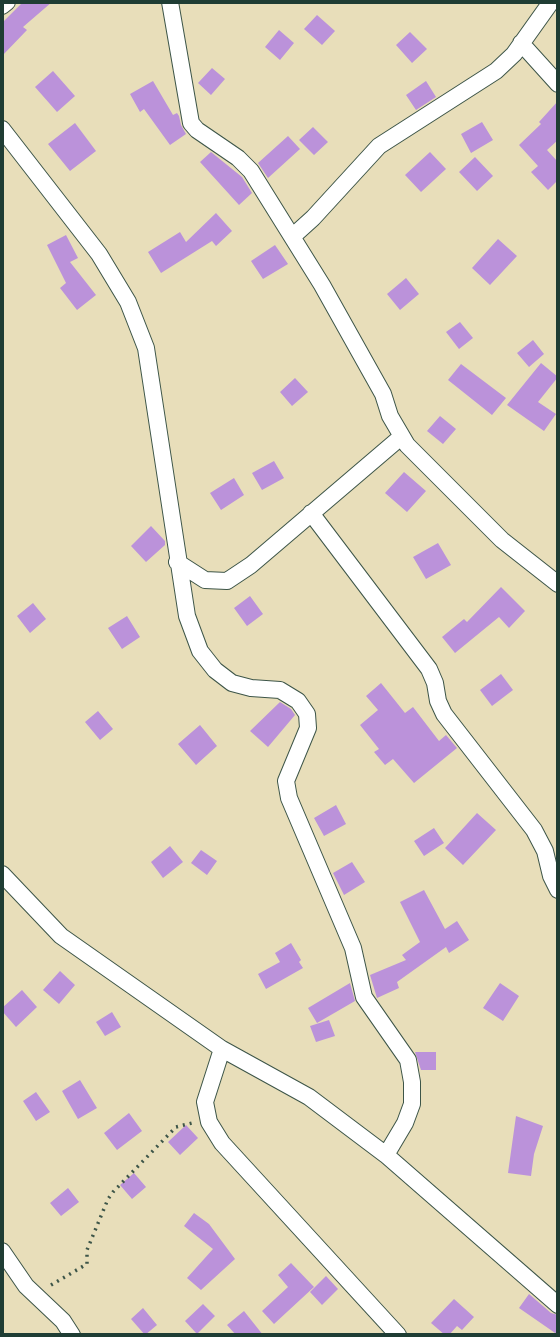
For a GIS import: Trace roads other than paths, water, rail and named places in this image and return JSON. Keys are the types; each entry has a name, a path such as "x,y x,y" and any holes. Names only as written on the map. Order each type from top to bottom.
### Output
{"street":[{"path":"2,6 7,2"},
{"path":"170,2 191,123 251,171 322,285 383,394 401,437 502,540 558,584"},
{"path":"292,237 379,146 496,71 522,43 551,2"},
{"path":"522,43 558,84"},
{"path":"2,129 99,254 128,302 146,348 177,562 187,616 200,651 215,670 232,683 251,688 280,690 298,701 307,714 308,728 286,781 289,798 353,948 363,997 408,1060 412,1082 412,1104 405,1124 386,1155"},
{"path":"177,562 205,580 227,581 251,565 401,437"},
{"path":"312,513 429,669 444,714 534,830 545,851 551,876 558,890"},
{"path":"2,874 61,936 222,1049 309,1097 386,1155 558,1305"},
{"path":"222,1049 205,1102 209,1122 222,1143 398,1335"},
{"path":"2,1251 33,1294 63,1321 72,1335"}]}
